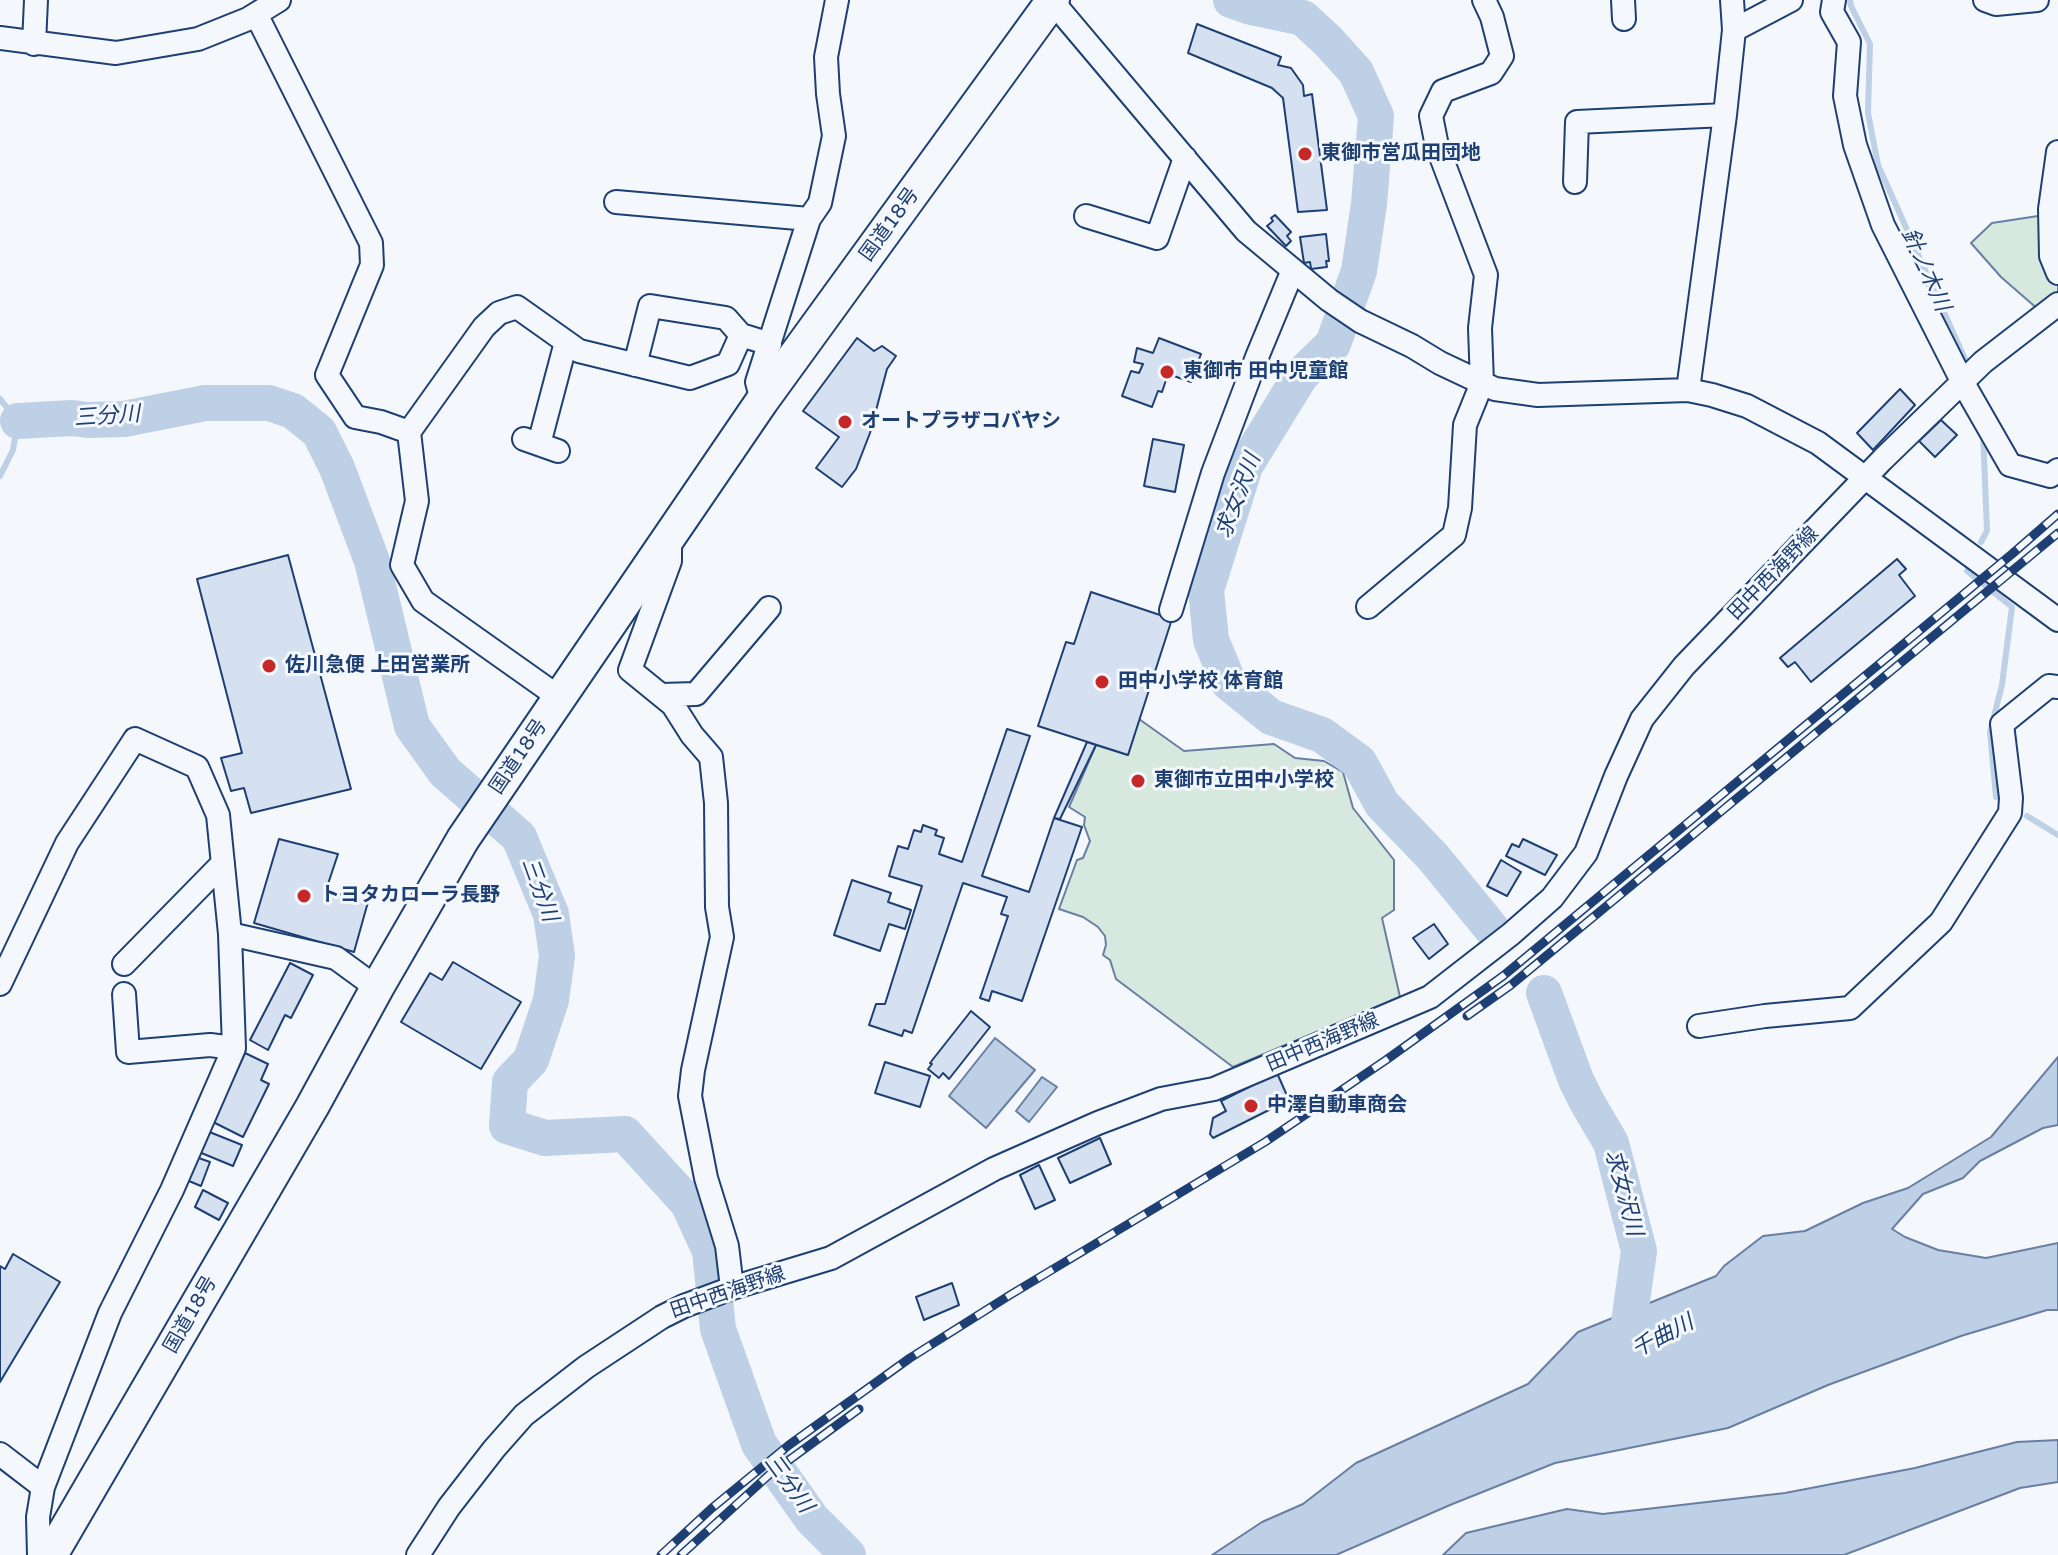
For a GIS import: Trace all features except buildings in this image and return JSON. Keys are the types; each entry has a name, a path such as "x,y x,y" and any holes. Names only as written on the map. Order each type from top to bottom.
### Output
{"highway":[{"name":"国道18号","path":"51,1555 312,1107 463,839 762,401 1053,0"}],"street":[{"path":"34,44 36,0"},
{"path":"0,38 116,53 198,39 256,14 279,0"},
{"path":"762,401 757,382 809,219 820,203 834,136 826,57 837,0"},
{"path":"1053,0 1246,231 1329,300 1360,321 1495,389 1538,395 1688,390 1747,406 1818,443 2058,620"},
{"path":"1368,607 1454,535 1460,508 1465,425 1482,383 1480,328 1486,275 1437,146 1431,116 1443,91 1491,73 1502,56 1492,17 1484,0"},
{"path":"1688,390 1725,115 1734,30 1732,0"},
{"path":"1734,30 1791,0"},
{"path":"1834,0 1832,12 1849,42 1845,96 1855,145 1883,225 1963,383 2010,465 2050,476 2058,470"},
{"path":"1985,0 1996,4 2038,0 2058,3"},
{"path":"256,14 371,243 372,265 327,375 355,417 409,432"},
{"path":"1575,182 1577,122 1725,115"},
{"path":"2058,152 2050,209 2051,256 2058,273"},
{"path":"1086,216 1157,238 1185,158"},
{"path":"616,202 809,219"},
{"path":"1171,610 1213,473 1293,270"},
{"name":"田中西海野線","path":"418,1555 449,1507 524,1415 586,1367 662,1317 732,1288 831,1258 994,1169 1098,1123 1161,1099 1214,1089 1430,997 1552,898 1586,853 1642,719 1684,666 1883,459 1983,362 2058,304"},
{"path":"635,365 650,306 726,318 741,335 770,344"},
{"path":"560,698 423,601 402,565 417,501 409,432 484,327 499,313 517,307 579,351 690,378 728,364 741,335"},
{"path":"540,445 566,342"},
{"path":"670,535 670,561 630,670 673,705 711,757 716,803 717,907 722,937 690,1096 706,1178 727,1246 732,1288"},
{"path":"661,695 696,694 769,608"},
{"path":"1699,1026 1850,1008 1941,922 2010,813 2002,724 2049,686 2058,687"},
{"path":"0,984 67,843 135,739 197,767 218,815 230,934 234,1048 172,1190 110,1313 43,1487 38,1517 39,1555"},
{"path":"124,964 223,863"},
{"path":"230,934 336,958 377,988"},
{"path":"124,994 128,1052 210,1045 234,1048"},
{"path":"0,1454 43,1487"}],"shaded area":[{"path":"2038,216 2048,226 2045,256 2058,284 2058,297 2040,311 2001,277 1971,243 1992,223"},
{"path":"1139,719 1184,751 1274,744 1295,758 1324,761 1343,772 1353,808 1394,860 1394,910 1382,918 1400,997 1233,1067 1116,979 1110,960 1103,955 1105,936 1098,927 1083,917 1059,909 1077,860 1083,858 1090,841 1084,825 1085,817 1069,807 1096,745 1128,755"}],"water":[{"path":"995,1038 1035,1070 986,1128 949,1096"},
{"name":"千曲川","path":"2058,1057 2058,1125 2043,1128 1980,1161 1963,1178 1923,1194 1892,1229 1938,1250 1986,1258 2058,1243 2058,1310 2047,1310 1961,1336 1828,1385 1728,1428 1555,1463 1336,1555 1212,1555 1262,1522 1303,1504 1356,1463 1528,1384 1578,1332 1716,1276 1724,1266 1763,1236 1805,1231 1863,1203 1908,1188 1991,1137"},
{"path":"1042,1077 1057,1087 1029,1122 1016,1111"},
{"path":"2058,1440 2058,1482 2020,1488 1844,1555 1443,1555 1466,1533 1567,1509 1603,1514 1785,1493 1915,1468 2017,1442"}],"waterway":[{"name":"求女沢川","path":"1231,0 1303,18 1356,72 1376,116 1369,204 1359,271 1333,344 1301,375 1245,466 1206,590 1211,640 1229,683 1271,717 1322,735 1359,762 1382,804 1433,857 1491,928"},
{"name":"針ノ木川","path":"1850,0 1870,44 1868,113 1878,165 1969,368"},
{"path":"0,399 18,421 13,450 0,476"},
{"name":"三分川","path":"18,421 124,419 205,403 269,403 293,411 319,432 337,468 372,561 412,726 445,772 519,837 551,914 557,956 551,1000 531,1060 510,1082 507,1126 545,1138 625,1134 688,1203 710,1251 718,1329 759,1444 812,1519 848,1555"},
{"name":"針ノ木川","path":"1981,542 1987,531 1983,432"},
{"name":"針ノ木川","path":"1967,571 2012,607 2002,685 1990,732 1996,797"},
{"name":"針ノ木川","path":"2027,816 2058,835"},
{"name":"求女沢川","path":"1544,993 1576,1080 1611,1143 1639,1251 1624,1358"}],"railway":[{"path":"661,1555 712,1508 789,1445 910,1358 1265,1142 1503,976 2058,514"},
{"path":"1467,1016 1511,985 2058,533"},
{"path":"681,1555 770,1474 859,1409"}],"place":[{"name":"東御市営瓜田団地","path":"1305,154"},
{"name":"東御市 田中児童館","path":"1167,372"},
{"name":"オートプラザコバヤシ","path":"845,422"},
{"name":"佐川急便 上田営業所","path":"269,666"},
{"name":"田中小学校 体育館","path":"1102,682"},
{"name":"東御市立田中小学校","path":"1138,781"},
{"name":"トヨタカローラ長野","path":"304,896"},
{"name":"中澤自動車商会","path":"1251,1106"}]}
